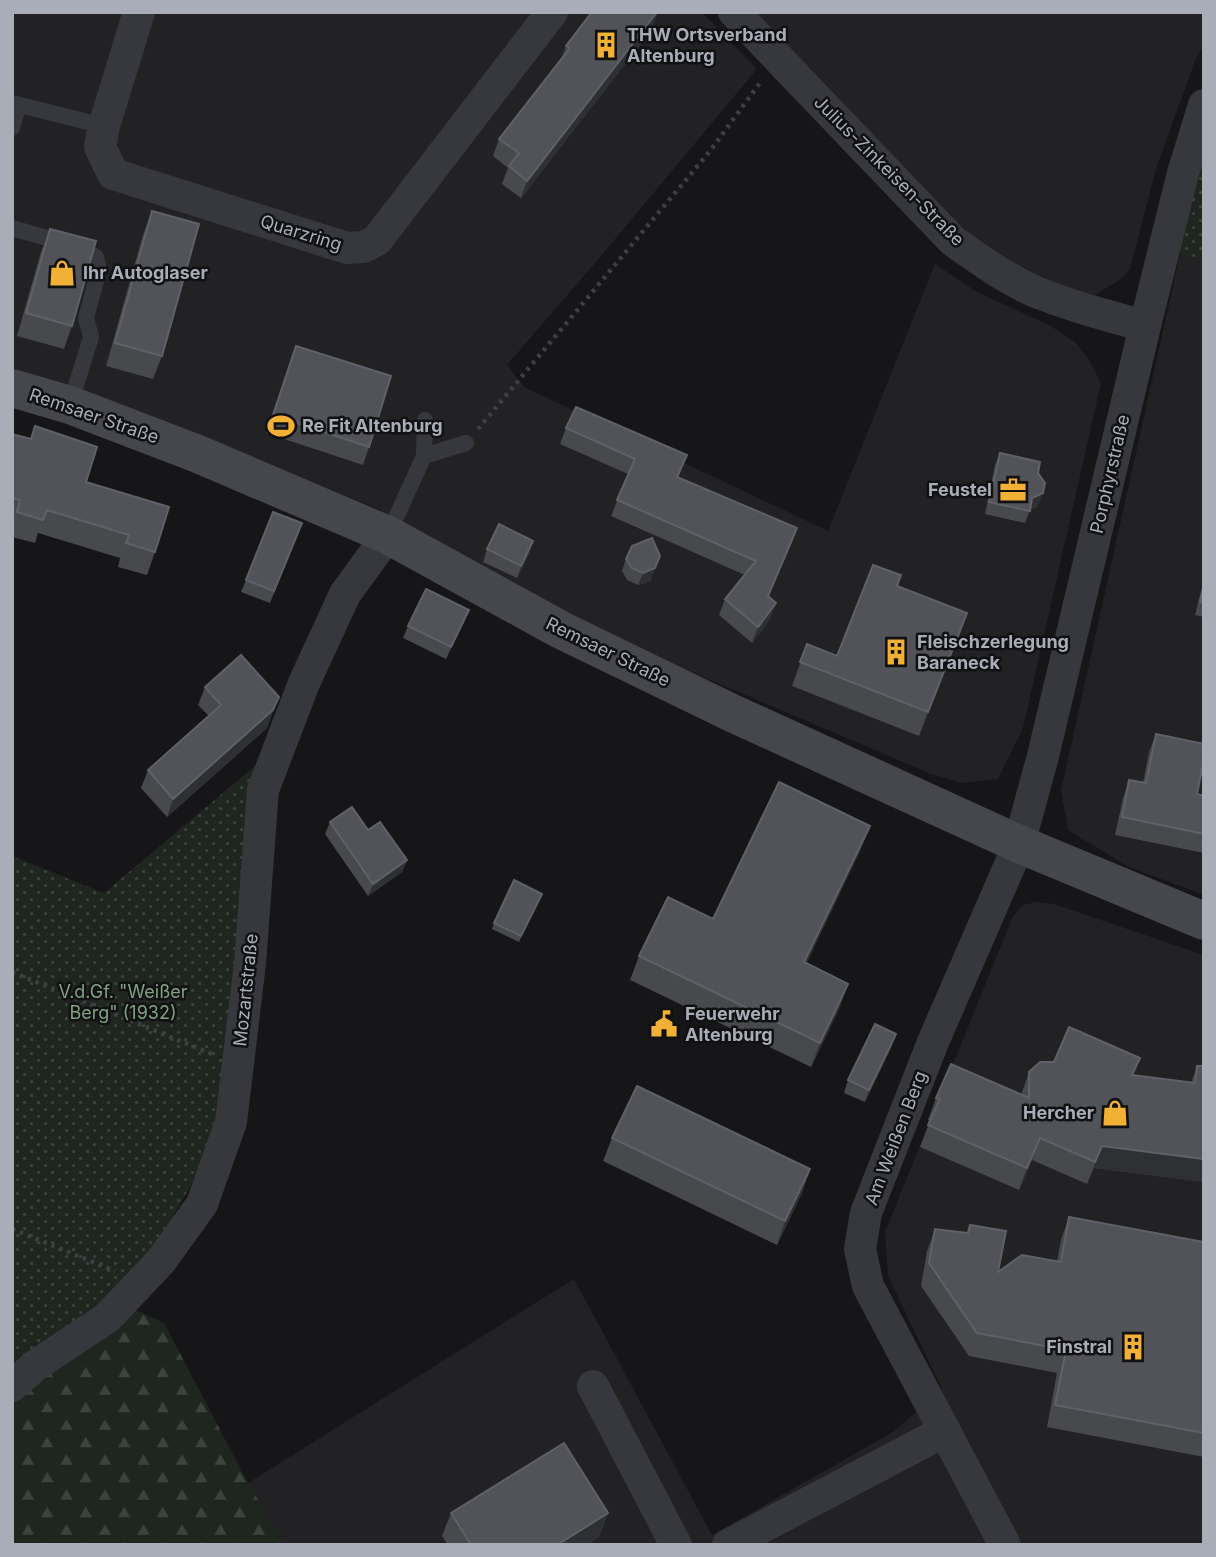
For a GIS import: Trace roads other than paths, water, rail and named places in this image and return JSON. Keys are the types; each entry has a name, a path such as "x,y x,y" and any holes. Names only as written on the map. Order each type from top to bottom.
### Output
{"street":[{"name":"Quarzring","path":"139,12 100,147 113,174 347,248 364,247 377,240 552,12"},
{"name":"Julius-Zinkeisen-Straße","path":"734,12 953,241 992,268 1035,291 1090,311 1144,326"},
{"name":"Porphyrstraße","path":"1019,844 1043,756 1144,326 1183,173 1204,105"},
{"name":"Remsaer Straße","path":"12,388 69,405 198,454 388,535 585,642 732,713 1019,844 1204,920"},
{"name":"Mozartstraße","path":"12,1386 36,1365 107,1318 161,1261 202,1204 231,1122 250,962 263,790 304,684 345,594 388,535"},
{"name":"Am Weißen Berg","path":"1006,1545 868,1286 860,1250 866,1213 933,1042 1019,844"},
{"path":"593,1386 677,1545"},
{"path":"728,1545 945,1431"}],"lane":[{"path":"12,128 16,104 104,126"},
{"path":"12,228 81,248 96,257 99,270 86,318 91,337 69,405"},
{"path":"388,535 424,456 425,420"},
{"path":"424,456 466,443"}],"place":[{"name":"THW Ortsverband Altenburg","path":"606,45"},
{"name":"Ihr Autoglaser","path":"62,273"},
{"name":"Re Fit Altenburg","path":"281,426"},
{"name":"Feustel","path":"1013,490"},
{"name":"Fleischzerlegung Baraneck","path":"896,652"},
{"name":"Feuerwehr Altenburg","path":"664,1024"},
{"name":"Hercher","path":"1115,1113"},
{"name":"Finstral","path":"1133,1347"}],"park label":[{"name":"V.d.Gf. \"Weißer Berg\" (1932)","path":"123,1002"}]}
